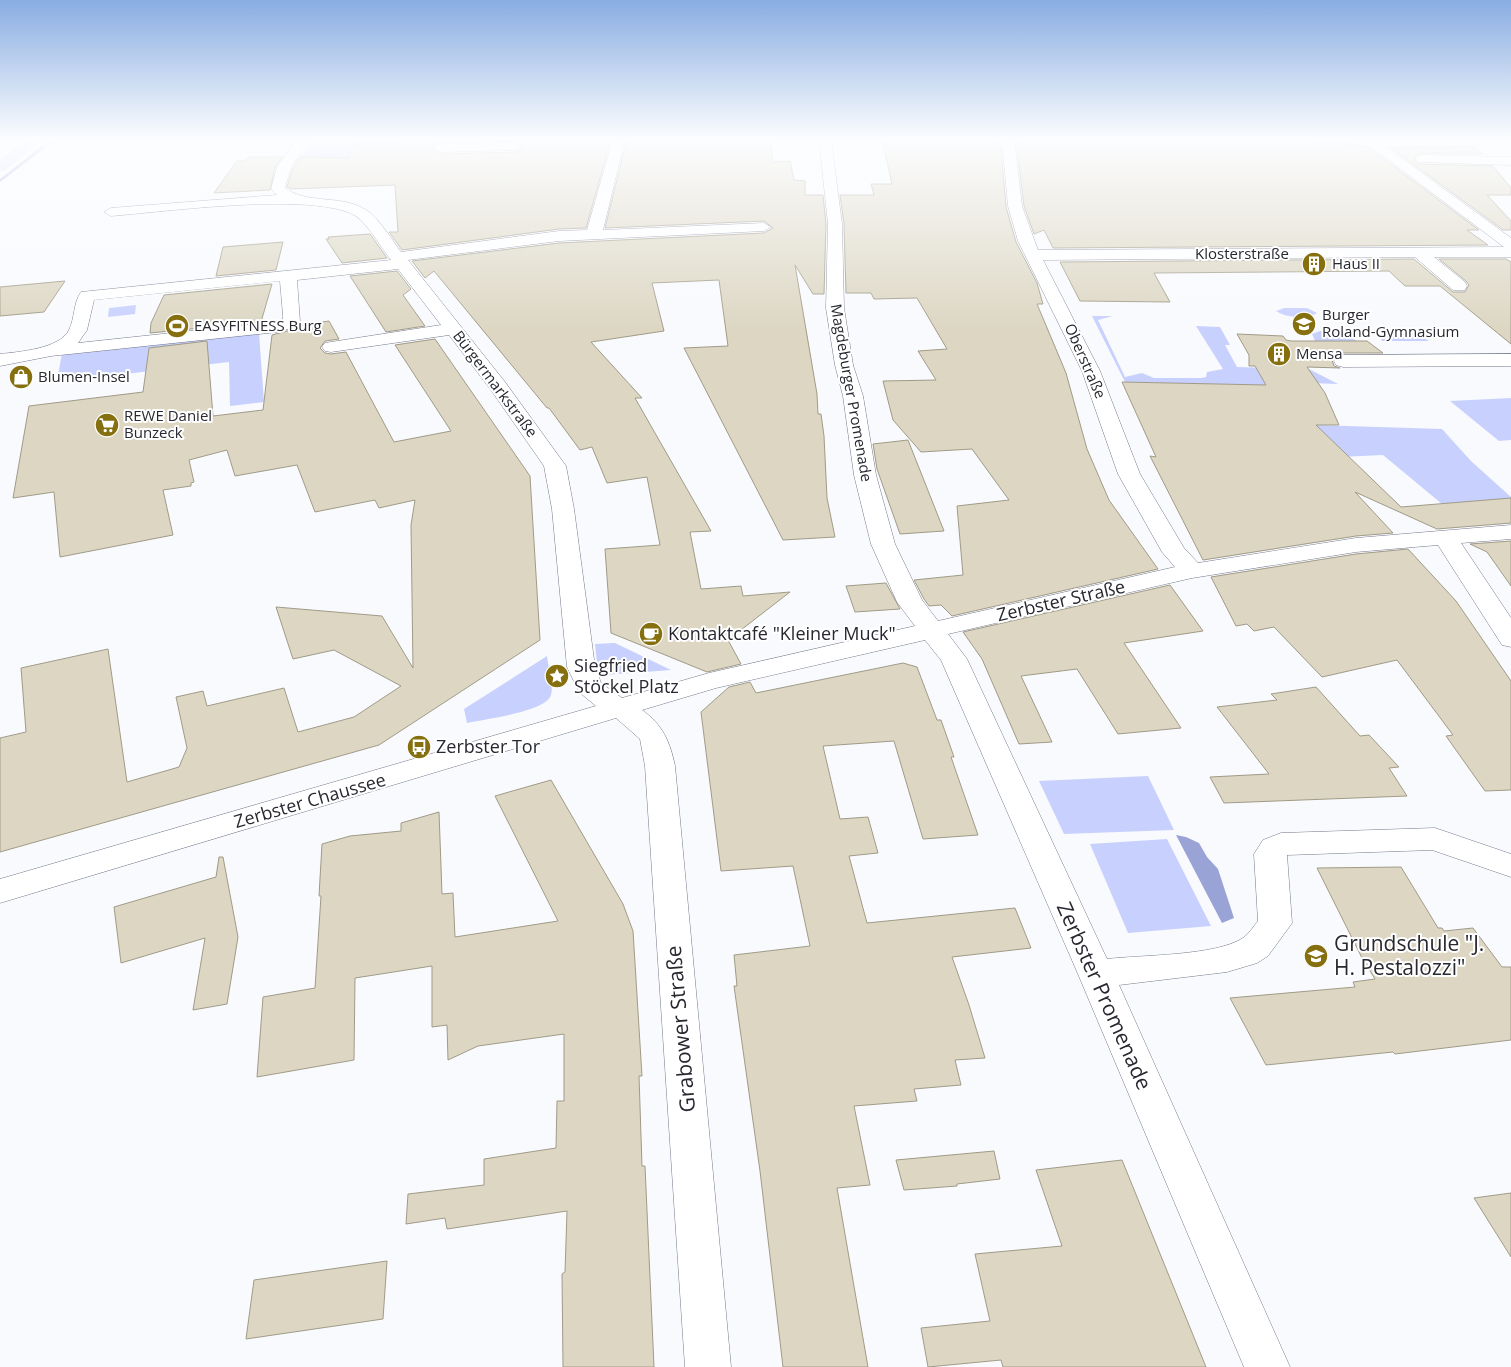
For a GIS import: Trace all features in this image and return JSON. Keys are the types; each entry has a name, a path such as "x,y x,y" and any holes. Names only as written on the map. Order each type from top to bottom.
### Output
{"street":[{"name":"Bürgermarkstraße","path":"111,212 231,203"},
{"name":"Bürgermarkstraße","path":"331,203 357,210 363,214 454,329 555,466 563,509 581,667 592,691 619,707"},
{"path":"594,234 602,203"},
{"name":"Magdeburger Promenade","path":"833,203 835,224 835,308 844,365 853,396 868,492 874,518 893,569 910,602 933,630"},
{"name":"Oberstraße","path":"1015,203 1033,255 1091,372 1129,474 1174,552 1192,571"},
{"path":"1454,203 1511,245"},
{"path":"48,351 63,344 78,331 87,296 288,276 522,240 594,234 764,227"},
{"path":"1419,252 1459,286"},
{"name":"Klosterstraße","path":"1033,255 1511,252"},
{"path":"0,360 22,358 48,351 278,328 291,322 288,276"},
{"path":"332,347 454,329"},
{"path":"1343,361 1511,360"},
{"name":"Zerbster Straße","path":"619,707 709,682 1192,571 1259,558 1356,545 1511,532"},
{"path":"1445,538 1460,557 1511,638"},
{"name":"Zerbster Promenade","path":"933,630 954,659 1096,974 1267,1367"},
{"name":"Zerbster Chaussee","path":"0,891 392,777 619,707"},
{"name":"Grabower Straße","path":"619,707 652,735 660,766 708,1367"},
{"path":"1096,974 1238,957 1255,948 1275,923 1270,854 1274,848 1281,844 1435,839 1467,852 1511,866"}],"shaded area":[{"path":"136,305 135,314 108,317 109,308"},
{"path":"1284,308 1307,308 1317,313 1296,317 1276,311"},
{"path":"1092,316 1113,316 1098,320 1125,377 1142,373 1154,378 1201,378 1206,377 1207,372 1223,369 1196,326 1220,327 1230,345 1225,345 1237,367 1309,369 1338,384 1310,383 1287,386 1125,382"},
{"path":"1320,331 1341,332 1357,341 1315,341 1312,334"},
{"path":"1400,331 1418,334 1429,341 1382,341 1380,338 1384,333"},
{"path":"259,333 264,402 230,406 229,362 82,379 83,373 58,376 62,353"},
{"path":"1511,398 1511,440 1499,441 1450,401"},
{"path":"1314,425 1442,429 1471,461 1511,497 1511,520 1442,504 1383,455 1340,457"},
{"path":"615,643 671,670 605,675 597,663 595,644"},
{"path":"547,656 552,686 551,695 547,701 527,710 467,723 464,709"},
{"path":"1148,776 1174,830 1064,834 1039,781"},
{"path":"1176,835 1199,843 1207,857 1218,869 1234,918 1222,923"},
{"path":"1167,839 1211,926 1128,933 1090,844"}],"building":[{"path":"396,203 593,203 586,228 559,229 402,250 389,232 398,232"},
{"path":"611,203 824,203 826,224 824,294 813,294 795,265 817,394 818,414 821,414 827,498 835,537 783,540 684,348 728,346 719,280 652,283 664,331 591,342 642,398 635,398 711,531 690,532 701,589 741,586 743,596 790,592 728,640 741,664 707,672 611,633 605,549 660,545 647,477 607,483 592,447 580,450 549,408 547,408 434,271 425,278 412,261 559,243 764,233 773,228 764,221 605,228"},
{"path":"841,203 1006,203 1016,242 1037,283 1043,304 1037,304 1066,373 1087,449 1109,500 1158,569 952,616 941,605 929,606 914,580 963,575 957,506 1009,500 972,449 921,452 893,420 883,381 936,380 918,351 947,349 917,298 874,299 871,293 846,293 844,224"},
{"path":"1024,203 1443,203 1479,230 1467,230 1488,245 1053,248 1044,230 1034,234"},
{"path":"1466,203 1494,203 1511,221 1511,230 1503,230"},
{"path":"370,234 387,258 342,263 326,239 329,239 328,237"},
{"path":"283,242 276,270 216,276 223,247"},
{"path":"1414,259 1453,292 1465,292 1469,285 1439,259 1506,259 1511,262 1511,344 1440,286 1405,286 1389,271 1154,273 1170,302 1080,301 1060,262"},
{"path":"397,271 411,289 403,295 425,326 386,332 350,276"},
{"path":"65,281 44,312 0,316 0,287"},
{"path":"272,284 261,322 150,333 151,323 164,295"},
{"path":"329,321 339,339 325,341 320,348 325,353 331,354 346,352 394,442 451,431 395,345 435,339 530,476 540,640 379,745 0,852 0,738 26,732 21,668 108,649 127,782 179,767 187,748 176,697 203,691 207,706 284,688 298,732 354,717 401,686 334,650 293,659 276,607 382,616 413,668 411,525 415,500 379,508 375,500 315,512 297,465 235,476 227,450 189,460 194,482 191,483 191,486 163,490 173,535 60,557 54,492 13,498 29,406 143,392 149,348 207,341 213,416 263,410 272,335 298,328 300,325"},
{"path":"1237,334 1283,336 1286,340 1291,341 1367,341 1383,353 1342,353 1335,355 1332,360 1334,366 1340,368 1307,367 1325,393 1339,425 1316,425 1401,507 1511,498 1511,523 1437,529 1355,492 1393,533 1356,536 1203,560 1150,456 1156,457 1122,382 1266,385 1255,366 1249,366 1249,355"},
{"path":"908,440 944,531 900,534 877,469 873,444"},
{"path":"1511,541 1511,586 1487,552 1470,544"},
{"path":"1408,549 1456,601 1511,681 1511,790 1485,791 1446,736 1453,735 1397,660 1322,677 1274,627 1254,631 1247,624 1236,626 1211,577 1356,554"},
{"path":"886,583 900,609 855,612 846,586"},
{"path":"1170,585 1203,631 1124,643 1181,728 1118,734 1077,669 1021,676 1052,742 1019,744 982,659 963,632"},
{"path":"903,663 917,667 937,720 941,720 954,757 951,757 978,835 923,839 894,741 823,746 840,819 868,817 878,853 849,856 867,923 1015,908 1031,948 952,957 985,1058 955,1060 961,1085 914,1089 917,1101 854,1106 870,1185 837,1188 868,1367 783,1367 760,1171 734,986 737,986 734,955 810,946 793,866 721,871 701,712 729,687 750,682 756,693"},
{"path":"1316,687 1360,736 1369,735 1399,767 1389,768 1407,796 1224,803 1210,777 1269,774 1217,707 1277,700 1271,694"},
{"path":"551,780 623,904 633,931 642,1076 639,1076 642,1166 645,1166 654,1367 563,1367 562,1274 565,1272 567,1211 447,1229 445,1218 406,1224 408,1194 484,1185 484,1159 556,1148 557,1101 564,1101 564,1034 478,1046 448,1060 447,1025 432,1027 432,966 355,978 354,1060 257,1077 263,997 315,988 321,896 319,896 322,844 350,836 401,831 401,823 439,812 442,894 453,893 455,937 558,921 495,796"},
{"path":"219,857 223,857 238,937 227,1004 193,1010 205,938 121,963 114,907 216,877"},
{"path":"1401,867 1438,928 1442,928 1444,931 1473,928 1502,967 1511,967 1511,1040 1395,1054 1393,1052 1266,1065 1230,998 1355,987 1353,982 1375,979 1362,958 1317,868"},
{"path":"994,1151 1000,1179 957,1184 957,1186 904,1190 896,1160"},
{"path":"1122,1160 1206,1367 1003,1367 1001,1360 928,1367 921,1328 990,1321 975,1254 1062,1246 1036,1170"},
{"path":"1511,1193 1511,1257 1474,1198"},
{"path":"387,1261 383,1319 246,1339 254,1280"}],"place":[{"name":"Haus II","path":"1314,264"},
{"name":"Burger Roland-Gymnasium","path":"1304,324"},
{"name":"EASYFITNESS Burg","path":"177,326"},
{"name":"Mensa","path":"1279,354"},
{"name":"Blumen-Insel","path":"21,377"},
{"name":"REWE Daniel Bunzeck","path":"107,425"},
{"name":"Kontaktcafé \"Kleiner Muck\"","path":"651,634"},
{"name":"Siegfried Stöckel Platz","path":"557,676"},
{"name":"Zerbster Tor","path":"419,747"},
{"name":"Grundschule \"J. H. Pestalozzi\"","path":"1316,956"}]}
